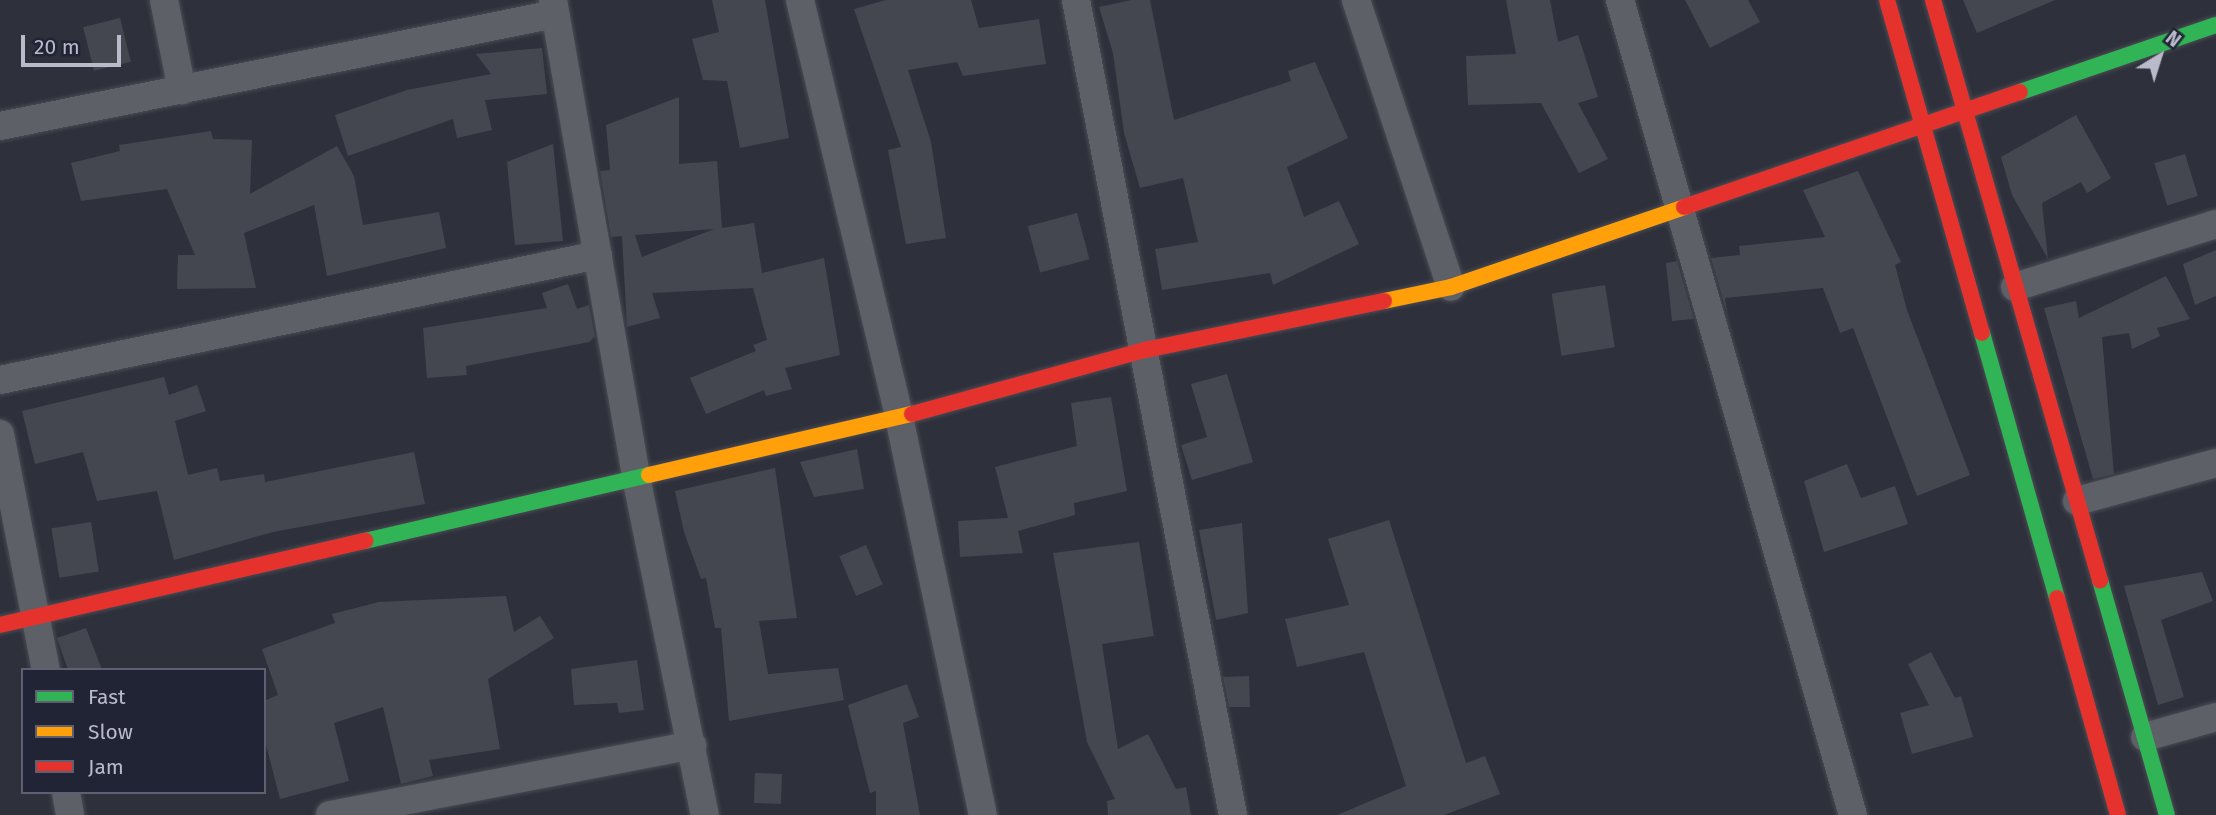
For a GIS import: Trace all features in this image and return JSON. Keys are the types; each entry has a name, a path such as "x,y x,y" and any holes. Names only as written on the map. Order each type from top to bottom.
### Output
{"street":[{"path":"164,0 182,90"},
{"path":"800,0 899,417 983,815"},
{"path":"1076,0 1233,815"},
{"path":"1356,0 1451,288"},
{"path":"1620,0 1853,815"},
{"path":"1886,0 2118,815"},
{"path":"1933,0 2167,815"},
{"path":"0,126 182,90 554,7 636,477 705,815"},
{"path":"0,625 899,417 1145,350 1451,288 2216,25"},
{"path":"2015,287 2216,225"},
{"path":"0,380 598,255"},
{"path":"0,434 46,668"},
{"path":"2077,501 2216,463"},
{"path":"2145,737 2216,717"},
{"path":"330,815 692,745"},
{"path":"66,794 70,815"}],"building":[{"path":"712,0 765,0 789,138 740,148 727,81 703,80 692,39 719,32"},
{"path":"886,0 971,0 979,28 1039,19 1046,64 963,76 957,62 908,70 931,142 946,238 906,244 888,150 901,147 854,9"},
{"path":"1131,0 1150,0 1174,120 1291,81 1288,71 1315,62 1348,138 1287,167 1304,217 1339,201 1359,244 1273,285 1270,273 1162,290 1155,249 1198,242 1183,178 1140,188 1124,133 1113,53 1099,7"},
{"path":"1506,0 1550,0 1558,42 1578,35 1598,97 1578,103 1608,159 1579,173 1541,103 1468,105 1466,56 1516,54"},
{"path":"1685,0 1748,0 1760,22 1710,48"},
{"path":"1963,0 2055,0 1977,33"},
{"path":"120,18 131,62 94,71 83,27"},
{"path":"542,48 547,94 485,100 492,130 457,138 453,119 348,156 335,115 407,90 491,74 476,54"},
{"path":"679,97 679,164 717,161 722,228 754,223 762,273 824,258 840,355 785,368 792,389 766,396 764,390 706,414 690,378 756,351 753,345 767,340 753,288 652,293 660,318 627,327 622,236 611,237 600,171 610,170 606,125","holes":["714,229 642,257 635,235"]},
{"path":"2076,115 2111,178 2087,193 2081,182 2042,203 2048,259 2012,195 2001,157"},
{"path":"211,131 213,139 252,140 250,194 337,146 354,176 363,225 439,212 446,248 327,276 314,205 244,233 256,288 177,289 178,255 195,255 167,189 81,201 71,163 120,151 119,145"},
{"path":"553,144 563,241 515,245 507,162"},
{"path":"2185,154 2198,196 2167,205 2154,163"},
{"path":"1858,171 1901,262 1895,265 1907,310 1970,475 1917,496 1853,328 1840,333 1823,288 1725,298 1727,313 1711,258 1740,255 1739,246 1825,237 1803,190"},
{"path":"1077,213 1089,259 1040,273 1028,226"},
{"path":"2216,250 2216,296 2195,305 2183,264"},
{"path":"1677,261 1694,319 1672,321 1666,263"},
{"path":"2166,276 2190,319 2157,328 2160,336 2132,349 2129,333 2102,337 2114,474 2093,479 2044,308 2076,301 2079,318"},
{"path":"568,284 577,309 589,305 595,337 589,342 466,366 467,375 427,378 423,328 547,308 542,293"},
{"path":"1605,285 1615,347 1562,356 1552,293"},
{"path":"1227,374 1253,462 1192,480 1181,445 1207,437 1191,384"},
{"path":"164,377 169,395 197,385 206,411 175,421 188,475 217,468 220,481 264,474 265,482 414,452 425,504 273,532 174,560 157,491 97,501 83,452 35,464 22,411"},
{"path":"1111,397 1127,491 1074,503 1075,515 1018,531 1023,553 960,557 958,521 1008,518 995,467 1077,446 1071,403"},
{"path":"857,449 864,489 814,497 800,462"},
{"path":"1847,464 1861,498 1895,486 1908,524 1824,552 1804,481"},
{"path":"775,468 797,618 759,621 768,674 838,668 844,700 729,721 721,628 715,628 706,578 701,579 684,532 675,491"},
{"path":"1389,520 1466,763 1485,756 1500,794 1444,815 1337,815 1406,786 1364,652 1297,667 1285,619 1349,605 1328,539"},
{"path":"91,522 99,571 59,578 51,528"},
{"path":"1242,523 1248,613 1216,620 1199,530"},
{"path":"1139,542 1154,636 1102,644 1118,749 1148,734 1176,789 1186,787 1191,815 1108,815 1107,801 1115,799 1087,742 1053,553"},
{"path":"866,545 883,585 856,596 839,556"},
{"path":"2202,572 2213,601 2161,620 2184,697 2158,705 2124,586"},
{"path":"506,596 514,632 540,616 554,638 488,679 500,749 429,760 433,776 401,784 383,707 334,723 349,781 280,799 266,745 266,700 278,695 262,649 335,623 332,614 379,602"},
{"path":"86,628 101,668 67,668 57,638"},
{"path":"1931,652 1955,698 1961,696 1973,737 1912,754 1900,713 1929,705 1908,664"},
{"path":"637,660 644,710 619,713 617,703 574,705 571,669"},
{"path":"1249,676 1250,707 1229,707 1223,677"},
{"path":"907,684 919,717 903,723 920,815 876,815 876,791 870,793 848,705"},
{"path":"755,773 782,774 781,804 754,803"}],"traffic: fast":[{"path":"2020,92 2216,25"},
{"path":"1982,333 2057,598"},
{"path":"365,541 649,475"},
{"path":"2100,580 2167,815"}],"traffic: slow":[{"path":"1384,301 1451,287 1684,207"},
{"path":"649,475 912,414"}],"traffic: jam":[{"path":"1887,0 1982,333"},
{"path":"1933,0 2100,580"},
{"path":"1684,207 2020,92"},
{"path":"912,414 1145,350 1384,301"},
{"path":"0,625 365,541"},
{"path":"2057,598 2118,815"}]}
